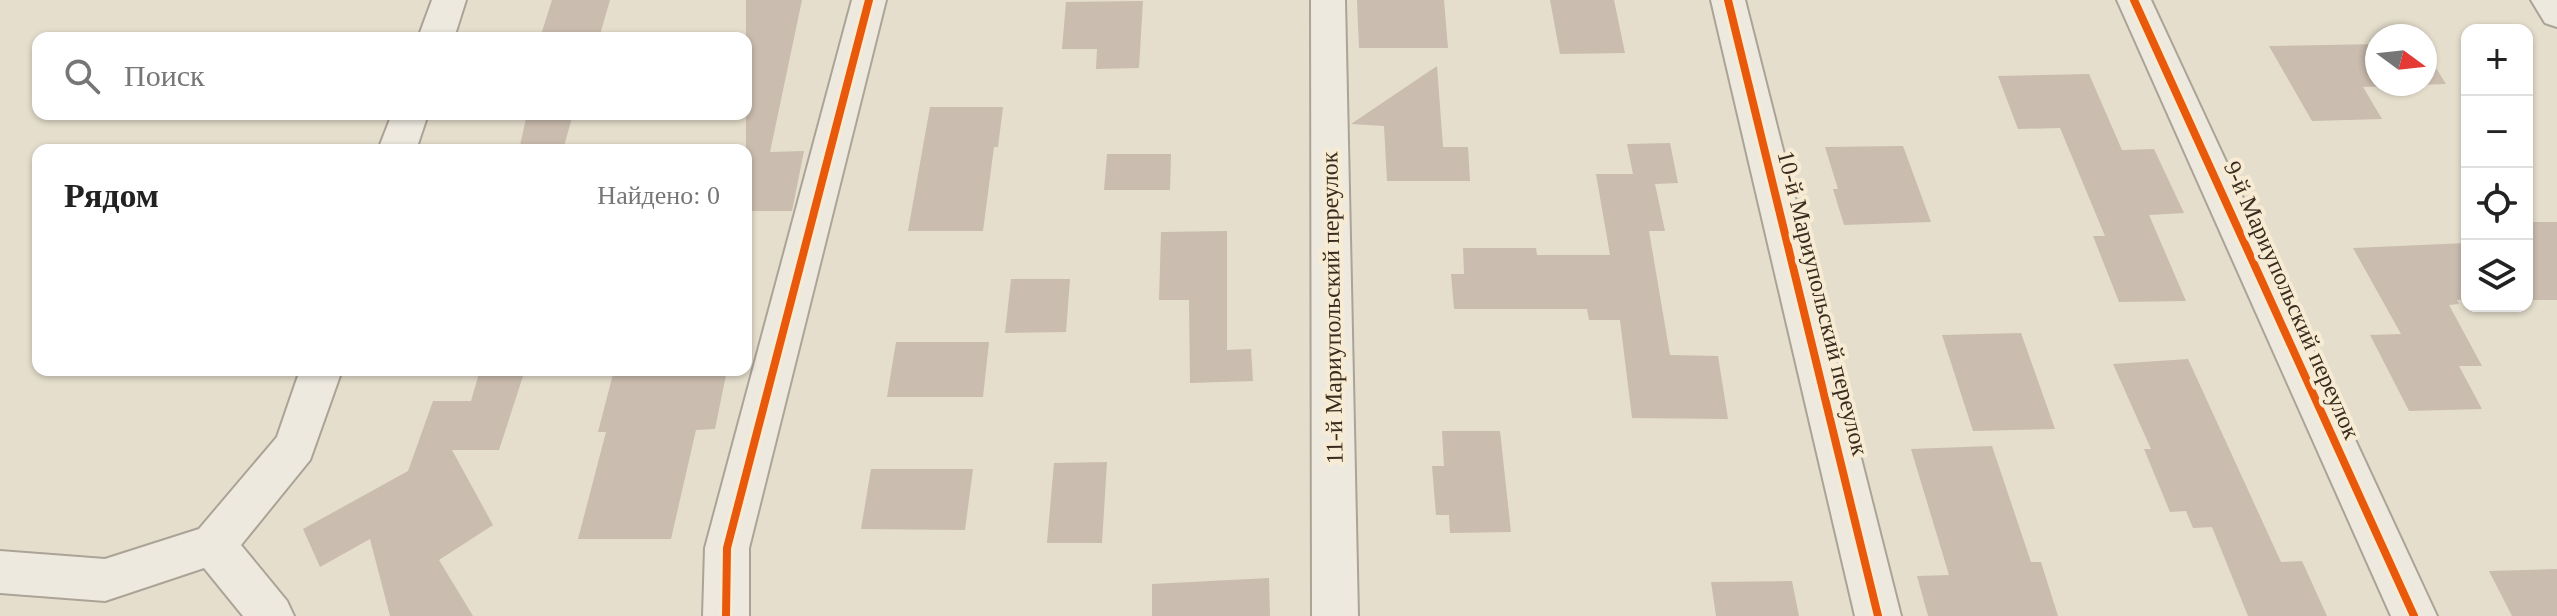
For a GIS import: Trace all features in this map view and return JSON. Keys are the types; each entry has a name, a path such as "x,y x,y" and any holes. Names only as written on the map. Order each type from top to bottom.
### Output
{"street":[{"path":"438,32 449,0"},
{"path":"726,616 727,548 869,0"},
{"name":"11-й Мариупольский переулок","path":"1328,0 1335,616"},
{"name":"10-й Мариупольский переулок","path":"1728,0 1878,616"},
{"name":"9-й Мариупольский переулок","path":"2134,0 2414,616"},
{"path":"2548,0 2557,14"},
{"path":"399,144 408,120"},
{"path":"0,572 105,580 213,545 295,447 319,376"},
{"path":"213,545 271,616"}],"building":[{"path":"552,0 610,0 601,32 542,32"},
{"path":"746,0 802,0 770,152 804,151 792,211 752,211 752,144 746,144 746,120 752,120 752,32 746,32"},
{"path":"1357,0 1444,0 1448,48 1359,48"},
{"path":"1550,0 1614,0 1625,53 1560,54"},
{"path":"1143,1 1139,68 1096,69 1097,49 1062,49 1066,2"},
{"path":"2365,44 2365,96 2368,96 2382,119 2312,121 2269,46"},
{"path":"1437,66 1443,147 1468,147 1470,181 1387,181 1384,126 1351,124"},
{"path":"2437,69 2446,84 2437,84"},
{"path":"2089,74 2122,150 2154,149 2184,213 2149,215 2186,301 2119,302 2093,236 2105,236 2060,128 2018,129 1998,76"},
{"path":"930,107 1003,107 998,147 994,147 983,231 908,231"},
{"path":"526,120 571,120 565,144 520,144"},
{"path":"1670,143 1678,183 1655,184 1665,231 1649,231 1670,355 1718,356 1728,419 1632,418 1620,320 1589,320 1587,309 1454,309 1451,274 1464,274 1463,248 1536,248 1537,255 1610,255 1596,174 1633,174 1627,144"},
{"path":"1903,146 1931,222 1844,225 1833,189 1838,189 1825,147"},
{"path":"1107,154 1171,154 1170,190 1104,190"},
{"path":"2533,222 2557,222 2557,300 2533,300"},
{"path":"1227,231 1227,350 1251,349 1253,381 1190,383 1189,300 1159,300 1161,232"},
{"path":"2461,243 2461,300 2457,300 2459,304 2449,305 2482,366 2459,366 2482,409 2409,411 2370,335 2401,334 2353,248"},
{"path":"1011,279 1070,279 1066,332 1005,333"},
{"path":"2021,333 2055,429 1973,431 1942,335"},
{"path":"896,342 989,342 983,397 887,397"},
{"path":"2188,359 2281,562 2302,561 2327,616 2248,616 2212,527 2193,528 2186,511 2170,512 2144,449 2151,449 2113,364"},
{"path":"478,376 523,376 499,450 452,450 493,525 439,560 473,616 390,616 370,539 320,567 303,529 408,471 433,401 471,401"},
{"path":"612,376 726,376 715,429 696,430 671,539 578,539 606,432 598,432"},
{"path":"1442,431 1500,431 1511,532 1450,533 1449,515 1436,515 1432,466 1444,466"},
{"path":"1992,446 2031,562 2041,562 2058,616 1928,616 1917,576 1949,575 1911,449"},
{"path":"1107,462 1102,543 1047,543 1054,463"},
{"path":"871,469 973,469 965,530 861,529"},
{"path":"2557,569 2557,616 2512,616 2489,571"},
{"path":"1269,578 1270,616 1152,616 1152,584"},
{"path":"1792,581 1799,616 1716,616 1711,582"}],"cycle path":[{"path":"726,616 727,548 869,0"},
{"path":"1728,0 1878,616"},
{"path":"2134,0 2414,616"}]}
